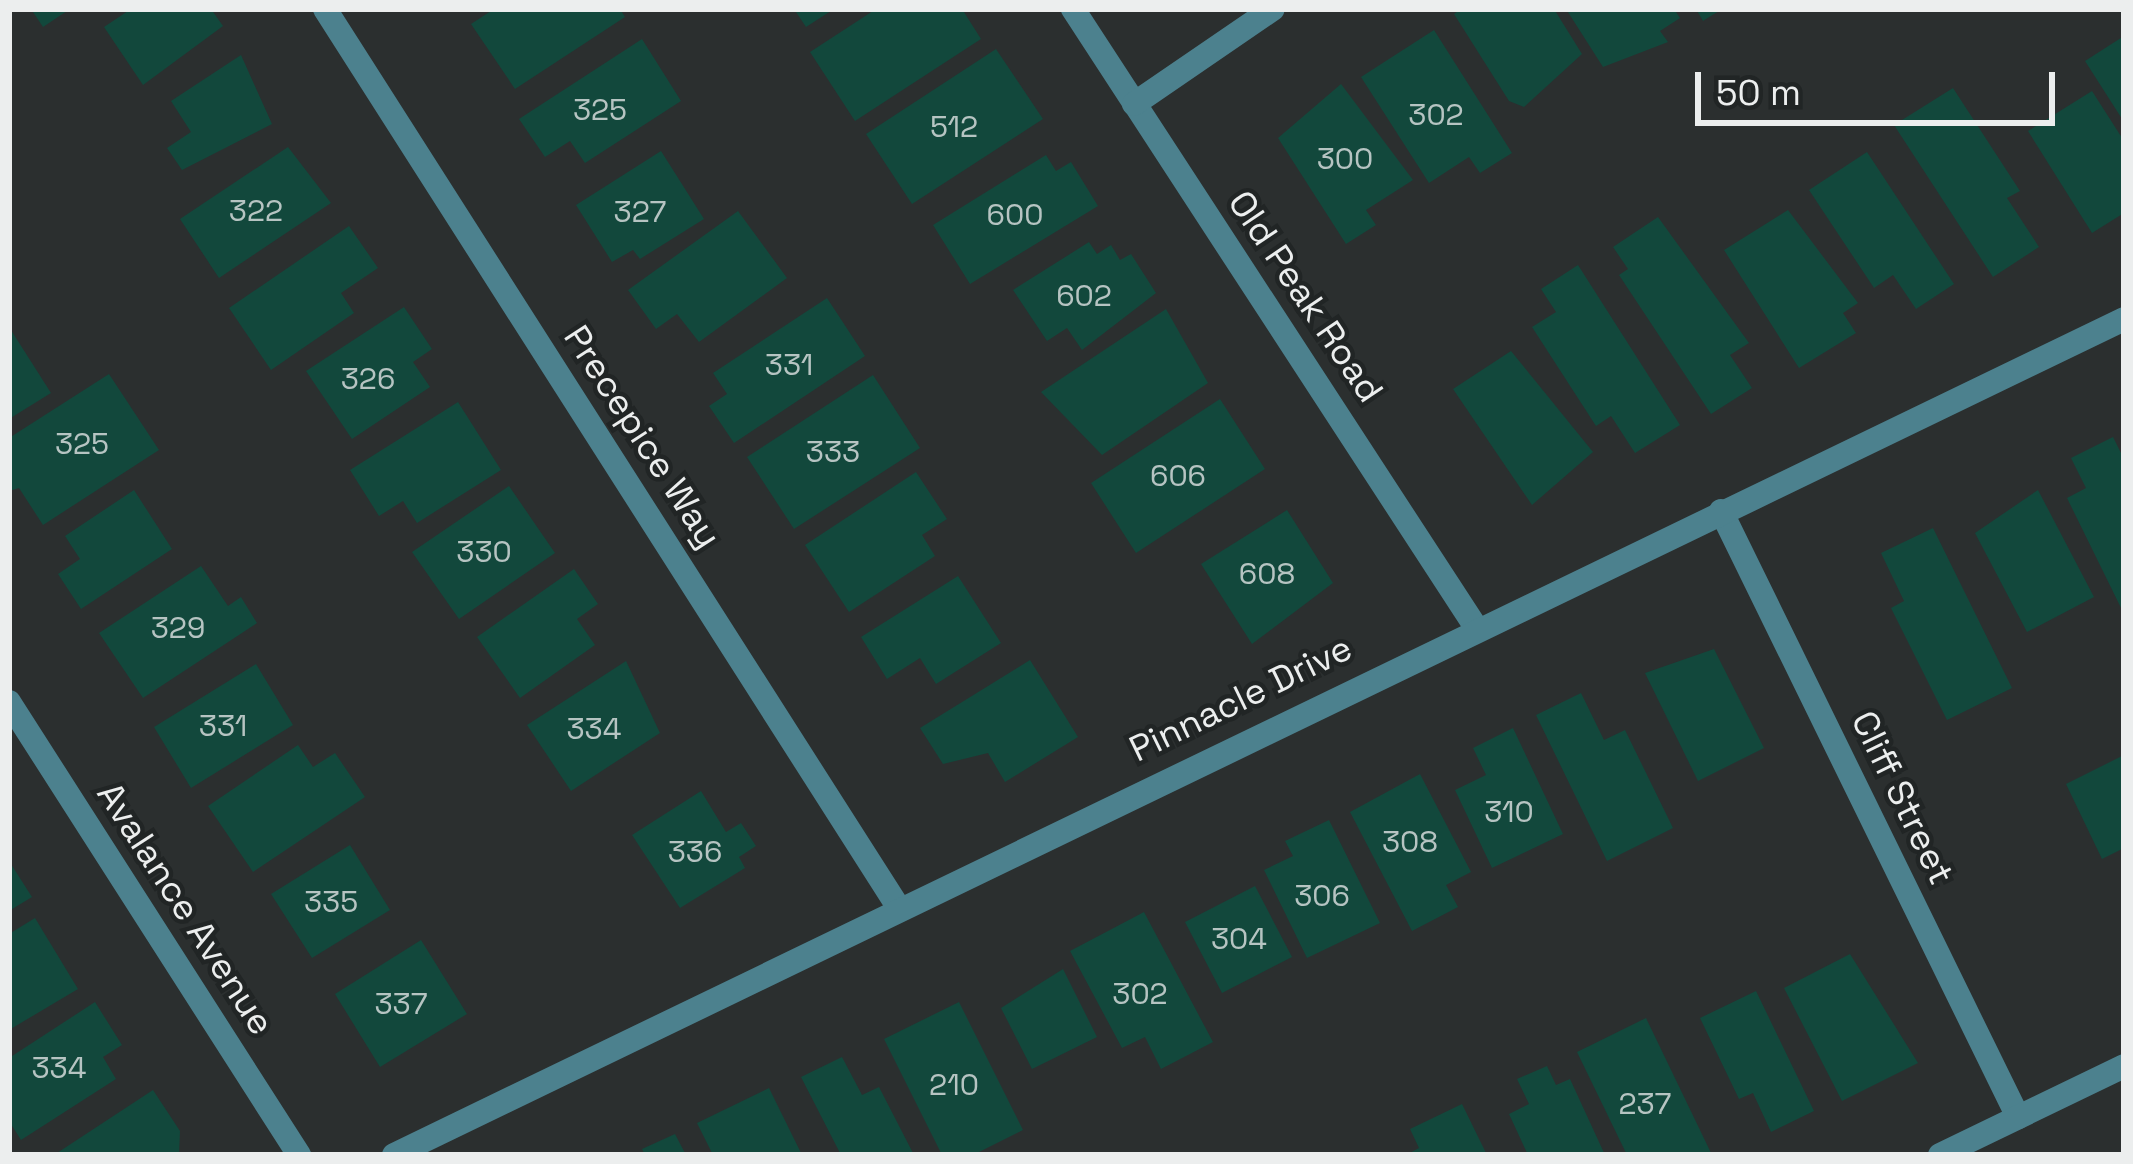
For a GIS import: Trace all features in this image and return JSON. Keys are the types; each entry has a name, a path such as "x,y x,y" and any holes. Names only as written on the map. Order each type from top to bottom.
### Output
{"street":[{"name":"Precepice Way","path":"325,9 897,905"},
{"name":"Old Peak Road","path":"1073,9 1475,626"},
{"path":"1134,104 1273,9"},
{"name":"Pinnacle Drive","path":"394,1155 897,905 2124,319"},
{"name":"Cliff Street","path":"1721,511 2018,1117"},
{"name":"Avalance Avenue","path":"9,702 299,1155"},
{"path":"1940,1155 2124,1066"}],"building":[{"path":"31,9 70,9 43,27"},
{"path":"131,9 211,9 223,26 143,85 104,27"},
{"path":"494,9 620,9 625,17 515,89 471,24"},
{"path":"794,9 834,9 806,27"},
{"path":"876,9 962,9 981,39 855,121 810,52"},
{"path":"1461,9 1554,9 1582,54 1524,107 1509,101 1454,14"},
{"path":"1566,9 1674,9 1680,18 1660,31 1668,42 1603,67"},
{"path":"1696,9 1722,9 1703,21"},
{"path":"1434,30 1512,153 1480,173 1469,157 1429,183 1361,77"},
{"path":"2124,36 2124,122 2085,61"},
{"path":"642,39 681,101 585,163 570,141 545,157 519,119"},
{"path":"996,49 1043,119 912,204 866,134"},
{"path":"241,55 272,124 182,170 167,148 191,132 171,101"},
{"path":"1341,84 1413,180 1366,210 1376,225 1346,244 1278,138"},
{"path":"1953,88 2020,191 2007,198 2039,247 1993,277 1894,125"},
{"path":"2092,91 2124,141 2124,213 2092,233 2028,131"},
{"path":"288,147 331,203 219,278 180,219"},
{"path":"661,151 704,219 640,259 633,250 612,262 576,205"},
{"path":"1867,152 1954,284 1916,309 1893,275 1874,288 1809,190"},
{"path":"1046,155 1056,171 1071,162 1098,206 970,284 933,225"},
{"path":"1788,210 1858,303 1843,313 1856,333 1799,368 1724,250"},
{"path":"738,211 787,278 699,342 677,314 656,329 628,290"},
{"path":"1658,217 1749,343 1730,355 1752,388 1711,414 1619,275 1628,269 1613,247"},
{"path":"349,226 378,268 341,293 354,313 271,370 229,308"},
{"path":"1089,242 1097,254 1111,245 1120,260 1131,254 1156,293 1082,350 1067,328 1047,341 1013,290"},
{"path":"1578,265 1680,425 1635,453 1611,416 1596,426 1532,327 1556,312 1541,289"},
{"path":"827,298 865,356 734,443 709,406 727,394 713,373"},
{"path":"404,307 432,349 413,362 430,387 352,439 306,371"},
{"path":"1166,309 1208,383 1102,455 1041,392"},
{"path":"9,327 51,393 9,419"},
{"path":"1511,351 1593,452 1532,505 1453,389"},
{"path":"109,374 159,450 43,525 19,488 9,491 9,438"},
{"path":"873,375 920,448 794,529 747,457"},
{"path":"1220,399 1265,469 1136,553 1091,483"},
{"path":"458,402 501,470 417,523 403,501 379,516 350,470"},
{"path":"2113,437 2124,459 2124,614 2067,498 2086,488 2071,458"},
{"path":"916,472 947,519 922,535 935,556 849,612 805,545"},
{"path":"509,486 555,553 459,619 412,552"},
{"path":"134,490 172,549 81,609 58,574 80,559 65,536"},
{"path":"2038,490 2094,597 2027,632 1975,533"},
{"path":"1287,510 1333,583 1252,644 1201,564"},
{"path":"1933,528 2012,688 1947,720 1891,608 1904,601 1881,553"},
{"path":"201,566 228,606 241,597 257,623 143,698 99,633"},
{"path":"574,569 598,604 577,619 595,645 520,698 477,637"},
{"path":"958,576 1001,643 936,684 920,658 887,679 861,637"},
{"path":"1714,649 1764,748 1698,781 1645,673"},
{"path":"1030,660 1078,737 1005,782 988,753 943,764 920,728"},
{"path":"626,661 660,733 571,791 527,725"},
{"path":"256,664 293,725 191,788 154,727"},
{"path":"1581,693 1604,740 1625,730 1673,828 1607,861 1536,715"},
{"path":"1513,728 1563,834 1492,868 1455,790 1486,775 1473,748"},
{"path":"298,745 313,767 335,753 365,797 253,872 208,806"},
{"path":"2124,755 2124,848 2102,859 2066,784"},
{"path":"1420,774 1471,872 1446,885 1458,907 1412,931 1350,812"},
{"path":"701,791 726,832 741,823 756,846 739,857 745,868 680,908 632,835"},
{"path":"1329,820 1380,923 1307,958 1264,870 1293,856 1285,841"},
{"path":"350,845 390,910 312,958 271,894"},
{"path":"9,861 32,897 9,911"},
{"path":"1255,886 1292,957 1222,993 1185,922"},
{"path":"1144,912 1213,1042 1161,1069 1145,1037 1122,1048 1070,951"},
{"path":"35,918 78,989 9,1030 9,934"},
{"path":"421,940 467,1014 380,1067 335,994"},
{"path":"1850,954 1918,1063 1842,1101 1784,988"},
{"path":"1063,969 1097,1037 1032,1069 1001,1008"},
{"path":"1756,991 1814,1111 1771,1132 1753,1093 1739,1099 1700,1018"},
{"path":"95,1002 122,1045 103,1057 116,1079 21,1140 9,1121 9,1058"},
{"path":"959,1002 1023,1130 973,1155 942,1155 884,1039"},
{"path":"1646,1018 1712,1155 1627,1155 1577,1052"},
{"path":"842,1057 862,1095 879,1087 914,1155 841,1155 801,1077"},
{"path":"1547,1066 1556,1085 1570,1079 1605,1155 1528,1155 1509,1114 1529,1104 1517,1079"},
{"path":"769,1088 802,1155 713,1155 697,1123"},
{"path":"153,1090 180,1131 179,1155 54,1155"},
{"path":"1462,1104 1487,1155 1406,1155 1419,1148 1410,1129"},
{"path":"675,1134 686,1155 645,1155 642,1149"}]}
